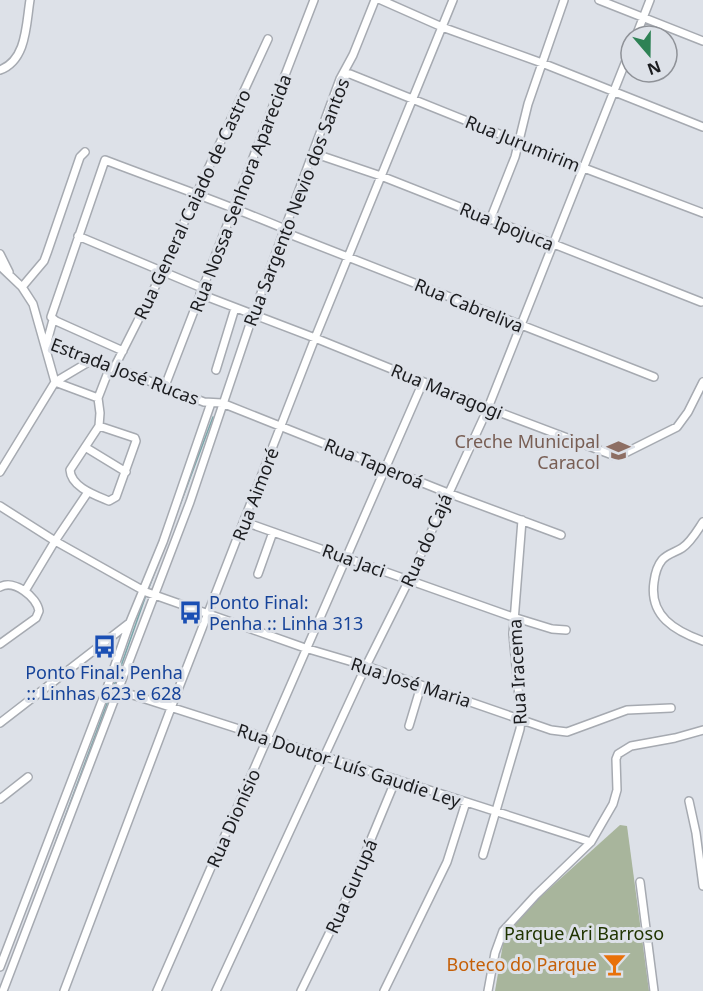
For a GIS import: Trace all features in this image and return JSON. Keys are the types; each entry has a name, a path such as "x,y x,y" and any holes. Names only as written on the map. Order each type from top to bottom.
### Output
{"street":[{"path":"2,70 14,61 22,47 30,0"},
{"name":"Rua Nossa Senhora Aparecida","path":"165,386 314,0"},
{"name":"Rua Aimoré","path":"64,991 315,338 453,0"},
{"path":"490,220 515,157 542,63 564,0"},
{"path":"599,0 703,41"},
{"path":"640,24 650,0"},
{"path":"376,1 615,91 703,127"},
{"name":"Rua Sargento Nevio dos Santos","path":"148,593 190,502 253,315 340,79 344,75 376,1"},
{"name":"Rua General Caiado de Castro","path":"98,398 112,367 123,351 164,271 196,195 268,39"},
{"name":"Rua Jurumirim","path":"344,75 350,74 703,213"},
{"name":"Rua do Cajá","path":"216,991 488,408 619,80"},
{"path":"22,287 44,261 80,158 85,152"},
{"name":"Rua Ipojuca","path":"313,153 381,176 701,302"},
{"name":"Rua Cabreliva","path":"78,236 105,160 234,207 284,231 348,257 654,377"},
{"path":"54,382 45,341 54,320 51,312 78,236"},
{"name":"Rua Maragogi","path":"78,236 164,271 235,308 612,455 621,455 677,427 688,412 703,382"},
{"path":"0,254 10,274"},
{"name":"Estrada José Rucas","path":"0,266 22,287 33,304 45,341 204,402 222,403"},
{"path":"216,370 235,308"},
{"path":"54,320 123,351"},
{"path":"0,472 54,382 92,360"},
{"path":"54,382 98,398 99,426 70,473 72,479 88,492 109,501 114,500 136,439 99,426"},
{"name":"Rua Dionísio","path":"157,991 423,382"},
{"path":"0,968 50,851 113,689 212,403"},
{"name":"Rua Taperoá","path":"222,403 448,493 561,535"},
{"path":"85,447 126,472"},
{"path":"25,591 88,492"},
{"name":"Rua José Maria","path":"0,506 55,541 148,593 550,730 567,732 577,730 627,710 671,708"},
{"name":"Rua Iracema","path":"483,855 519,738 521,719 513,617 522,520"},
{"name":"Rua Jaci","path":"244,522 513,617 552,629 566,630"},
{"path":"703,522 685,546 660,562 653,589 657,607 663,619 677,630 703,641"},
{"path":"258,574 273,532"},
{"path":"0,587 4,584 25,591 36,602 39,611 36,618 0,644"},
{"path":"113,689 130,622 148,593"},
{"path":"0,723 130,622"},
{"path":"409,726 421,686"},
{"name":"Rua Doutor Luís Gaudie Ley","path":"113,689 591,842"},
{"path":"488,991 495,953 503,931 536,895 591,842 616,796 618,754 631,746 703,730"},
{"path":"0,799 28,777"},
{"name":"Rua Gurupá","path":"302,991 347,897 396,778"},
{"path":"689,801 703,886"},
{"path":"384,991 447,862 466,802"},
{"path":"3,991 50,851"},
{"path":"640,882 654,991"}],"green space":[{"name":"Parque Ari Barroso","path":"620,825 627,826 649,991 495,991 504,938 519,916"}],"waterway":[{"path":"169,534 213,417"},
{"path":"148,590 159,561"},
{"path":"114,686 146,595"},
{"path":"24,928 112,690"}],"place":[{"name":"Creche Municipal Caracol","path":"618,451"},
{"name":"Ponto Final: Penha :: Linha 313","path":"191,612"},
{"name":"Ponto Final: Penha :: Linhas 623 e 628","path":"104,646"},
{"name":"Boteco do Parque","path":"615,964"}]}
